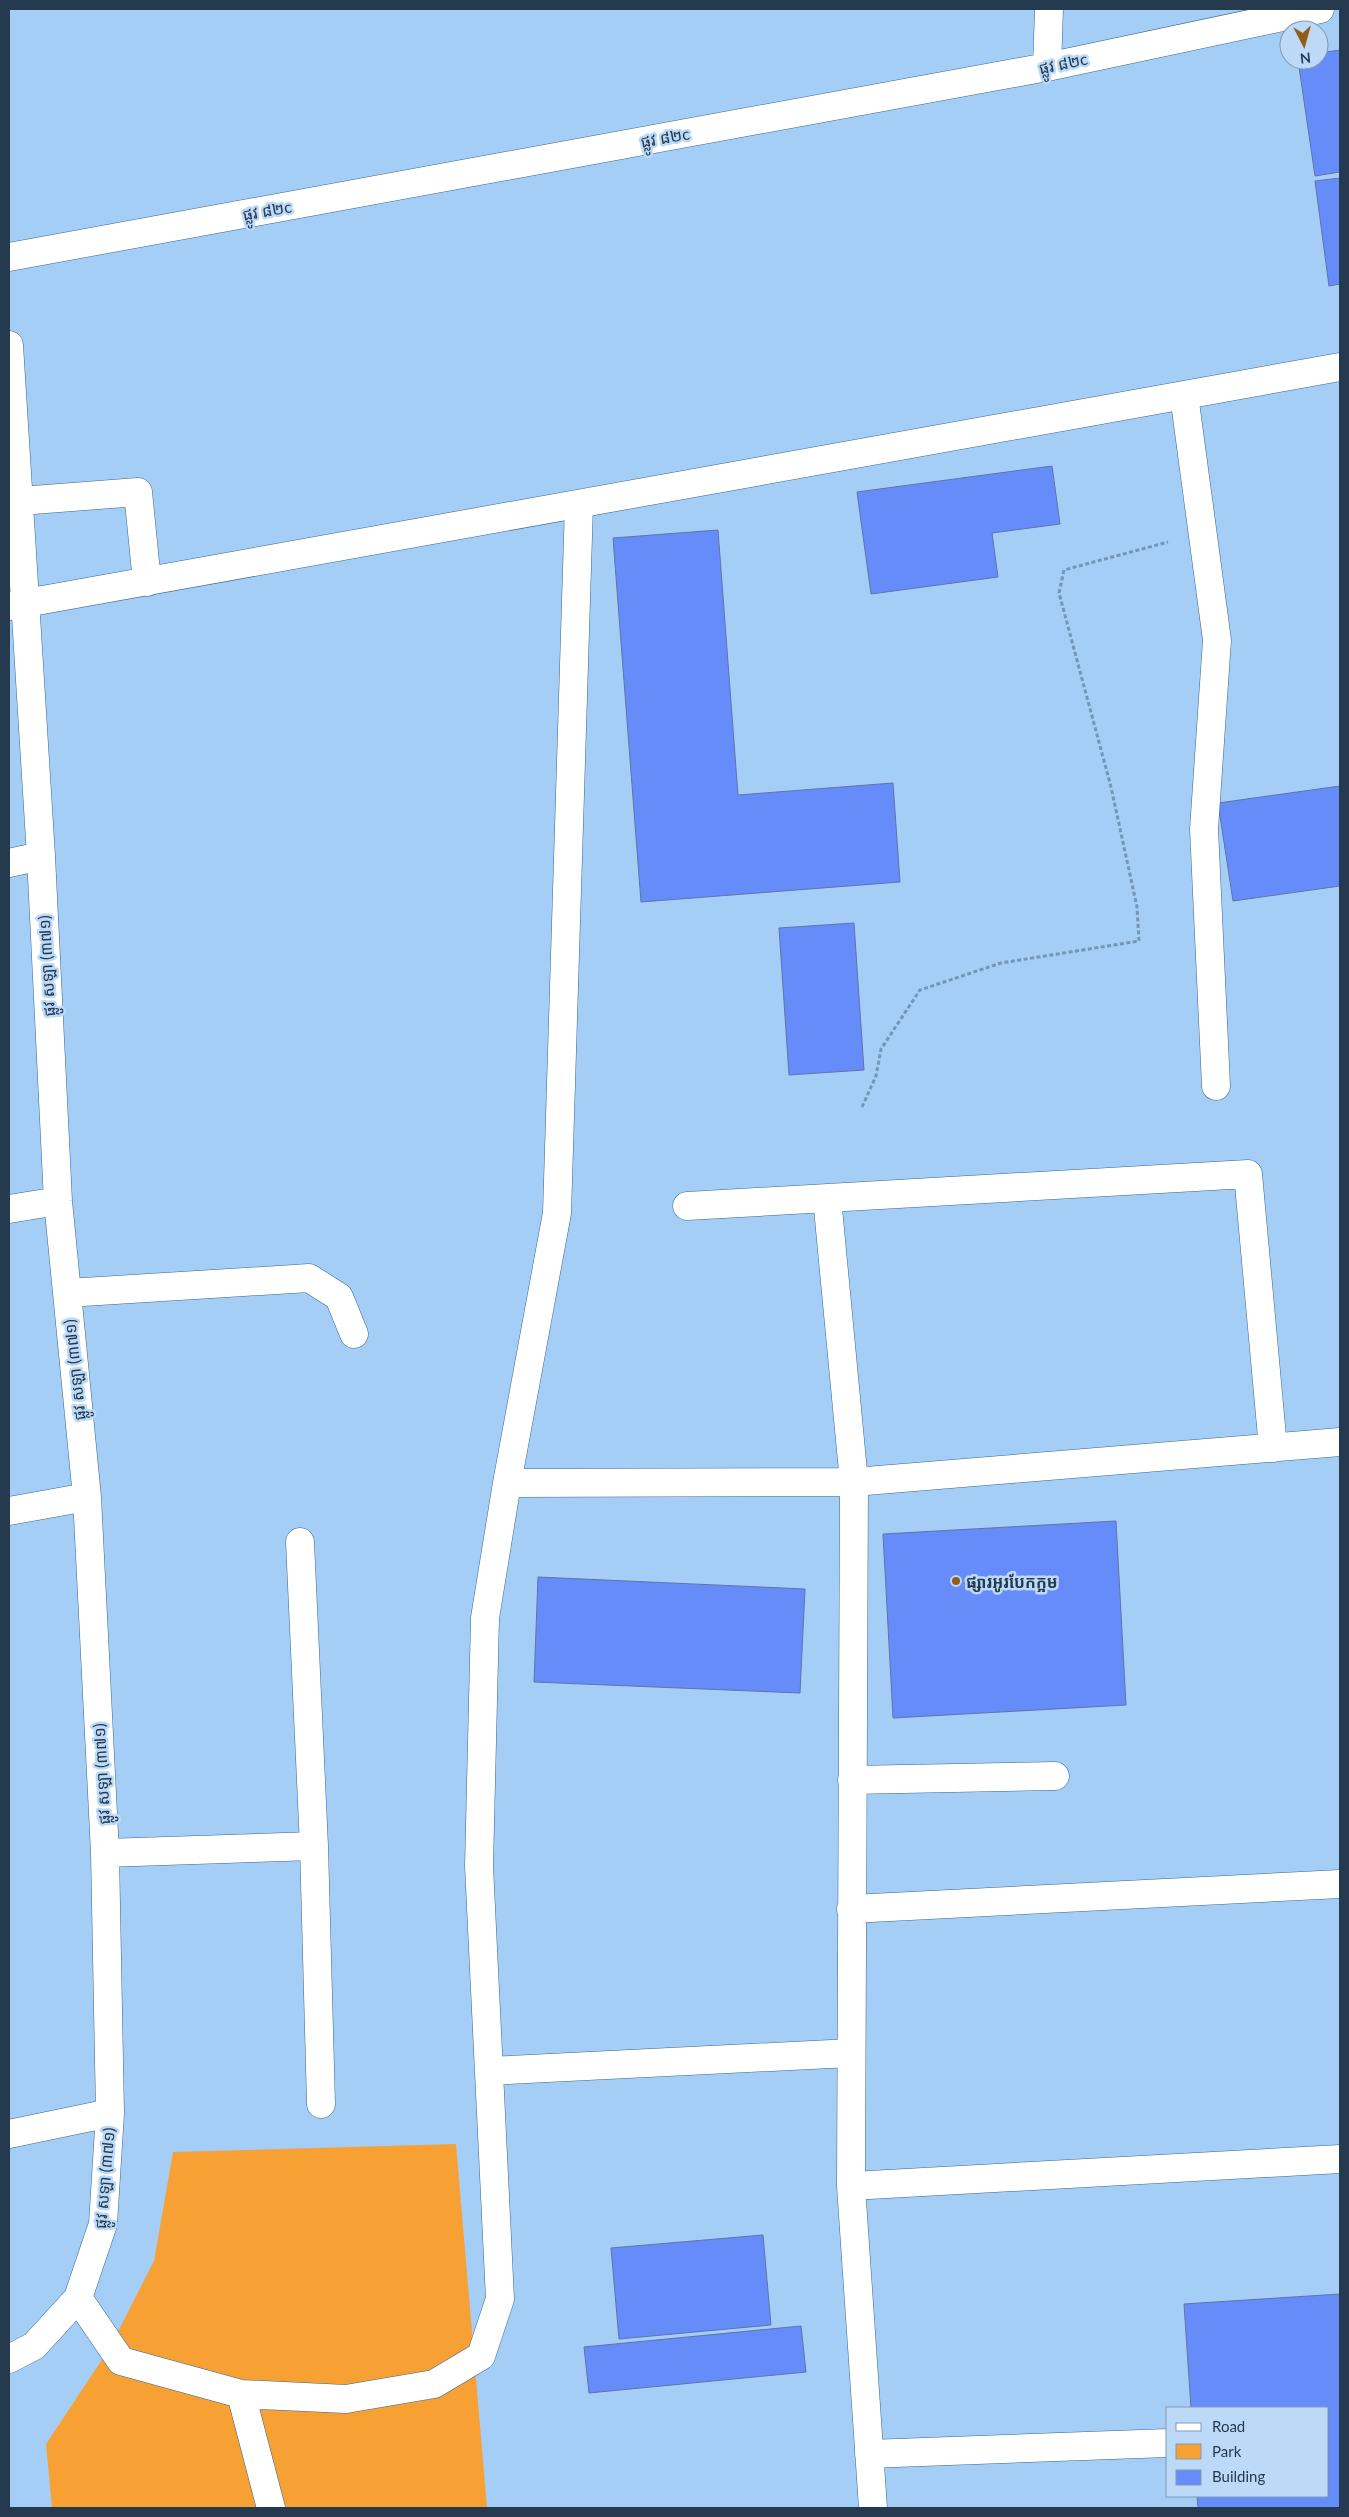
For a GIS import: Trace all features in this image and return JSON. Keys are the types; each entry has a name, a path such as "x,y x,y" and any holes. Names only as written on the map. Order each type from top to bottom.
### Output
{"street":[{"path":"1047,67 1049,9"},
{"name":"ផ្លូវ ៨២c","path":"9,258 1047,67 1320,9"},
{"name":"ផ្លូវ សឡា (៣៧១)","path":"9,345 20,501 18,605 41,856 58,1201 87,1497 105,1853 110,2113 104,2224 78,2298 34,2346 9,2359"},
{"path":"18,605 1340,367"},
{"path":"1184,395 1217,640 1204,829 1216,1086"},
{"path":"20,501 138,492 147,582"},
{"path":"78,2298 121,2361 241,2394 346,2399 434,2384 481,2356 500,2299 479,1866 485,1618 507,1483 557,1213 579,504"},
{"path":"9,863 41,856"},
{"path":"686,1206 1248,1174 1273,1448"},
{"path":"827,1198 854,1482 851,2186 873,2508"},
{"path":"9,1209 58,1201"},
{"path":"67,1293 309,1278 339,1297 354,1334"},
{"path":"507,1483 854,1482 1340,1442"},
{"path":"9,1511 87,1497"},
{"path":"300,1542 314,1846 321,2104"},
{"path":"852,1780 1055,1776"},
{"path":"105,1853 314,1846"},
{"path":"852,1908 1340,1884"},
{"path":"489,2071 851,2053"},
{"path":"9,2134 110,2113"},
{"path":"851,2186 1340,2159"},
{"path":"241,2394 271,2508"},
{"path":"869,2454 1166,2443"}],"path":[{"path":"862,1107 876,1076 881,1049 920,990 1001,963 1139,942 1137,907 1111,787 1059,593 1064,570 1202,533"}],"green space":[{"path":"456,2144 487,2508 52,2508 46,2444 109,2349 154,2261 173,2152"}],"building":[{"path":"1340,50 1340,172 1315,176 1299,70 1329,70 1329,52"},
{"path":"1340,178 1340,284 1329,286 1315,181"},
{"path":"1052,466 1060,524 992,533 998,577 871,594 857,492"},
{"path":"718,530 738,795 893,783 900,882 641,902 613,538"},
{"path":"1340,786 1340,886 1233,901 1218,803"},
{"path":"854,923 864,1070 789,1075 779,928"},
{"path":"1116,1521 1126,1705 893,1718 883,1534"},
{"path":"538,1577 805,1589 800,1693 534,1682"},
{"path":"763,2235 771,2325 619,2339 611,2248"},
{"path":"1340,2294 1340,2508 1198,2508 1197,2497 1329,2497 1329,2407 1191,2407 1184,2304"},
{"path":"801,2326 806,2372 589,2393 584,2347"}],"place":[{"name":"ផ្សារអូរបែកក្អម","path":"956,1581"}]}
